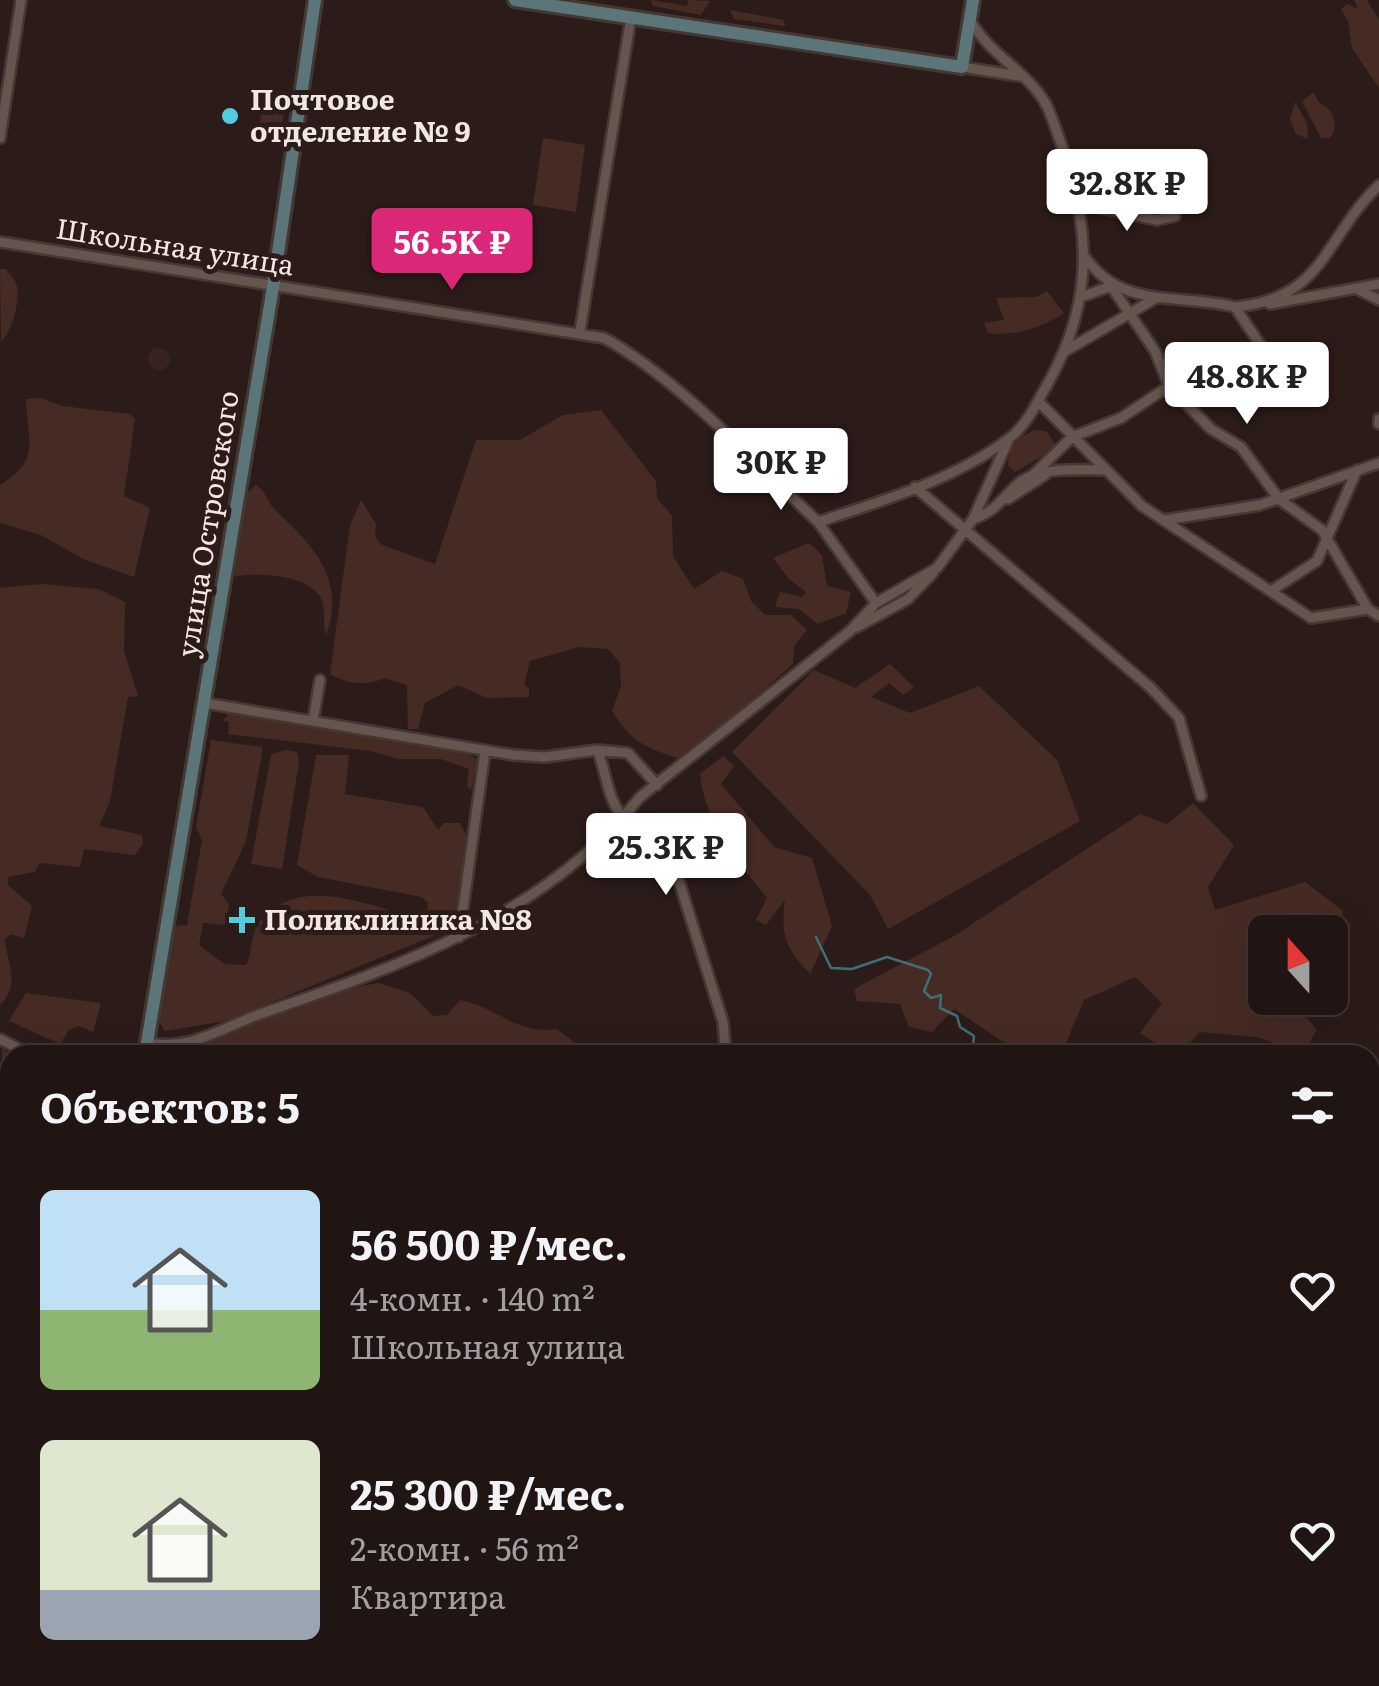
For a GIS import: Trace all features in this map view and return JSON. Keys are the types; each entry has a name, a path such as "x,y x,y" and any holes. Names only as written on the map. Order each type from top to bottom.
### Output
{"main road":[{"name":"улица Островского","path":"148,1045 273,286 315,0"},
{"path":"516,0 584,5 631,17 962,67 974,0"}],"street":[{"path":"0,138 21,0"},
{"path":"580,331 631,17"},
{"path":"850,631 908,599 966,530 1009,439 1038,401 1067,350 1084,296 1078,204 1048,108 1022,76 995,55 970,20"},
{"path":"962,67 1022,76"},
{"path":"1267,304 1320,267 1379,185"},
{"path":"1078,204 1157,220 1175,216"},
{"name":"Школьная улица","path":"0,242 580,331 628,351 818,522 876,603"},
{"path":"1083,255 1130,310 1155,351 1168,386 1211,429 1241,447 1279,499 1322,530 1368,608 1379,616"},
{"path":"1084,296 1111,286 1156,298 1200,298 1235,307 1379,284"},
{"path":"1358,290 1379,300"},
{"path":"1067,350 1156,298"},
{"path":"1235,307 1280,374"},
{"path":"1032,476 1072,437 1121,418 1168,386"},
{"path":"1038,401 1102,470 1164,520 1311,618 1368,608"},
{"path":"818,522 915,487 1009,439"},
{"path":"1164,520 1234,511 1379,463"},
{"path":"1006,500 1020,482 1032,476 1102,470"},
{"path":"1270,591 1317,561 1328,543 1337,508 1358,470"},
{"path":"973,518 1047,473"},
{"path":"915,487 1056,603 1179,718 1201,796"},
{"path":"179,1045 423,956 545,886 657,785 850,631 876,603 937,568"},
{"path":"313,720 320,680"},
{"path":"204,703 485,750 545,757 597,750 628,754 657,785"},
{"path":"458,937 485,750"},
{"path":"597,750 607,787 624,818 662,848 674,865 723,1022 725,1045"}],"shaded area":[{"path":"651,0 687,6 688,0 710,1 701,15 653,6"},
{"path":"1354,0 1367,0 1379,20 1379,88 1352,48 1348,21 1341,9 1347,4 1358,9"},
{"path":"730,10 784,20 785,26 734,19"},
{"path":"1314,92 1333,117 1330,138 1321,138 1302,101"},
{"path":"264,93 286,96 279,147 257,144"},
{"path":"1295,102 1307,123 1308,139 1296,134 1290,120"},
{"path":"543,138 585,145 576,212 533,205"},
{"path":"1125,173 1146,173 1150,179 1145,183 1144,200 1123,186"},
{"path":"0,269 6,269 15,281 18,297 15,315 1,341"},
{"path":"1047,291 1064,313 1027,330 988,333 984,323 1004,320 996,298 1036,297"},
{"path":"159,348 167,351 167,367 159,370 151,367 148,359 151,351"},
{"path":"41,398 62,406 130,414 135,419 124,496 150,508 134,577 83,559 41,535 0,523 0,485 27,458 26,399"},
{"path":"601,410 656,481 657,498 672,516 673,556 694,589 722,571 743,579 751,601 765,615 791,615 807,630 794,646 793,664 684,760 642,743 619,721 612,710 621,687 620,663 608,649 579,647 530,661 524,685 529,688 529,697 487,698 458,685 425,703 418,729 408,729 407,685 385,678 357,683 330,674 350,525 361,500 376,524 375,536 382,545 435,564 476,440 520,440 563,415"},
{"path":"1035,430 1046,431 1057,447 1015,472 1008,466 1012,448"},
{"path":"256,485 313,550 329,580 332,597 326,635 323,604 312,588 279,576 234,577 247,493"},
{"path":"809,543 822,555 827,586 851,592 846,613 818,624 799,609 775,607 780,592 802,597 806,592 789,579 773,558"},
{"path":"42,584 98,589 125,602 124,651 138,696 128,697 110,801 99,826 142,835 143,844 135,855 84,849 80,867 39,863 35,872 8,877 8,885 32,906 24,938 11,934 5,939 11,982 0,1005 0,588"},
{"path":"890,664 914,687 903,695 889,683 871,697 910,713 979,686 1057,760 1080,821 888,929 870,895 732,752 814,670 855,688"},
{"path":"230,711 466,753 478,760 471,790 467,786 469,769 441,759 398,759 370,751 228,734 229,722 223,721"},
{"path":"211,740 262,747 262,753 246,841 221,894 229,904 226,925 203,923 199,945 224,964 246,965 260,921 278,906 298,898 342,898 426,918 428,903 421,897 318,877 297,865 316,755 349,755 345,794 423,807 438,830 444,823 460,823 467,837 455,927 226,1021 165,1031 159,1021 173,935 176,926 187,925 202,840 196,827"},
{"path":"297,752 299,762 282,869 251,864 271,754"},
{"path":"723,756 734,766 721,784 774,847 812,858 832,926 810,974 786,940 785,899 766,925 756,920 767,898 724,840 708,809 700,774"},
{"path":"1193,803 1234,845 1208,887 1215,910 1305,882 1342,910 1343,915 1248,915 1248,1015 1305,1015 1317,1030 1308,1045 1280,1045 1257,1037 1200,1032 1188,1045 1158,1045 1140,1033 1162,1003 1135,977 1084,1000 1065,1045 1008,1045 954,1009 932,1032 909,1027 900,1004 857,1001 854,989 954,936 1140,814 1167,824"},
{"path":"379,983 410,993 433,1016 447,1015 460,1000 530,1028 557,1029 580,1045 197,1045 245,1023"},
{"path":"26,993 101,1003 93,1032 79,1026 69,1030 60,1044 9,1021"}],"waterway":[{"path":"816,937 831,968 852,969 887,957 928,970 931,974 924,991 931,998 941,995 940,1008 957,1016 960,1027 974,1036 973,1045"}],"place":[{"name":"Почтовое отделение № 9","path":"230,116"},
{"name":"Поликлиника №8","path":"242,920"}]}
